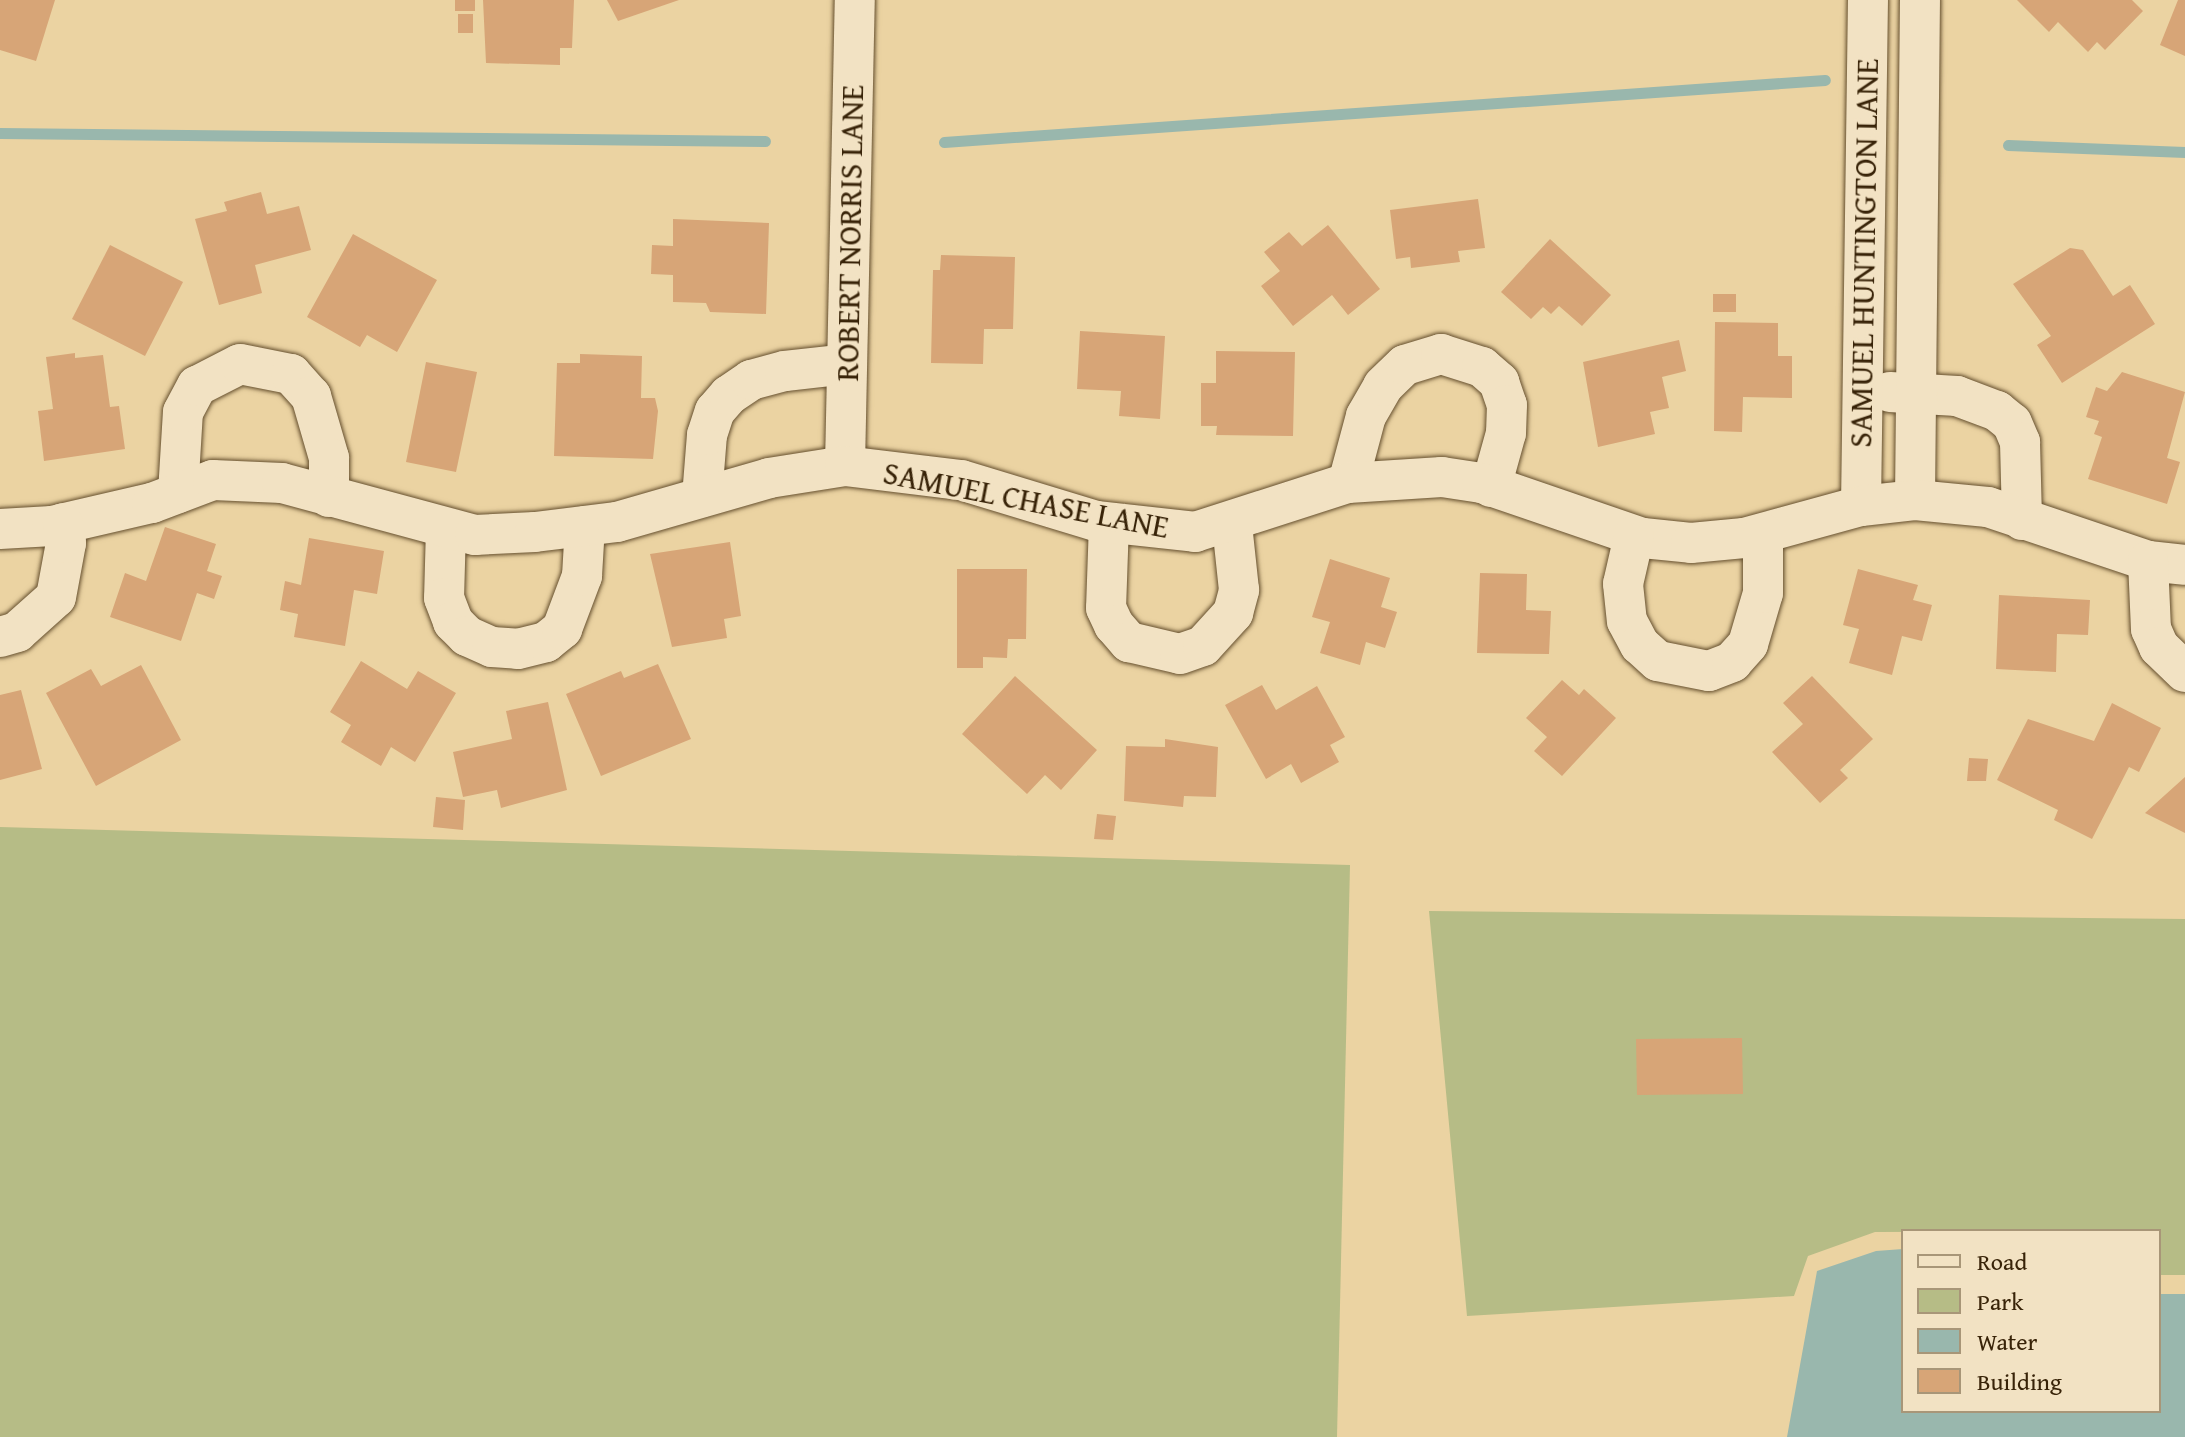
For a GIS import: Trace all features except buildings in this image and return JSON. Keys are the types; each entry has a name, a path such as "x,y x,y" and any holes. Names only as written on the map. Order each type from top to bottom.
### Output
{"street":[{"name":"ROBERT NORRIS LANE","path":"845,466 855,0"},
{"name":"SAMUEL HUNTINGTON LANE","path":"1861,506 1868,0"},
{"name":"SAMUEL HUNTINGTON LANE","path":"1915,500 1920,0"},
{"path":"1348,483 1366,416 1383,386 1405,365 1441,354 1482,367 1499,382 1507,405 1506,433 1491,487"},
{"path":"178,493 183,412 197,386 240,364 291,374 311,396 329,458 329,497"},
{"path":"702,497 707,435 729,395 751,380 785,371 847,364"},
{"path":"1863,390 1957,396 1997,411 2012,423 2020,442 2022,520"},
{"name":"SAMUEL CHASE LANE","path":"0,529 63,523 178,493 213,480 282,483 475,535 585,526 769,478 845,466 961,480 1109,523 1195,532 1232,524 1348,483 1442,477 1491,487 1634,536 1691,543 1763,534 1861,506 1915,500 1988,507 2167,563"},
{"path":"0,637 17,632 56,597 66,543 63,523"},
{"path":"1109,523 1106,608 1114,625 1129,642 1180,654 1203,646 1233,613 1239,590 1232,524"},
{"path":"446,528 444,598 453,622 467,636 492,647 518,649 546,642 562,629 582,576 585,526"},
{"path":"1634,536 1623,584 1627,621 1640,645 1658,661 1709,671 1732,662 1748,644 1763,593 1763,534"},
{"path":"2167,563 2151,629 2159,647 2185,672"}],"green space":[{"path":"0,827 1350,865 1337,1437 0,1437"},
{"path":"1429,911 2185,919 2185,1275 2161,1275 2161,1229 1901,1229 1901,1232 1875,1232 1808,1256 1794,1296 1467,1316"}],"water":[{"path":"1901,1249 1901,1413 2161,1413 2161,1294 2185,1294 2185,1437 1787,1437 1817,1271 1876,1251"}],"waterway":[{"path":"944,142 1825,80"},
{"path":"0,133 765,141"},
{"path":"2008,145 2185,152"}]}
